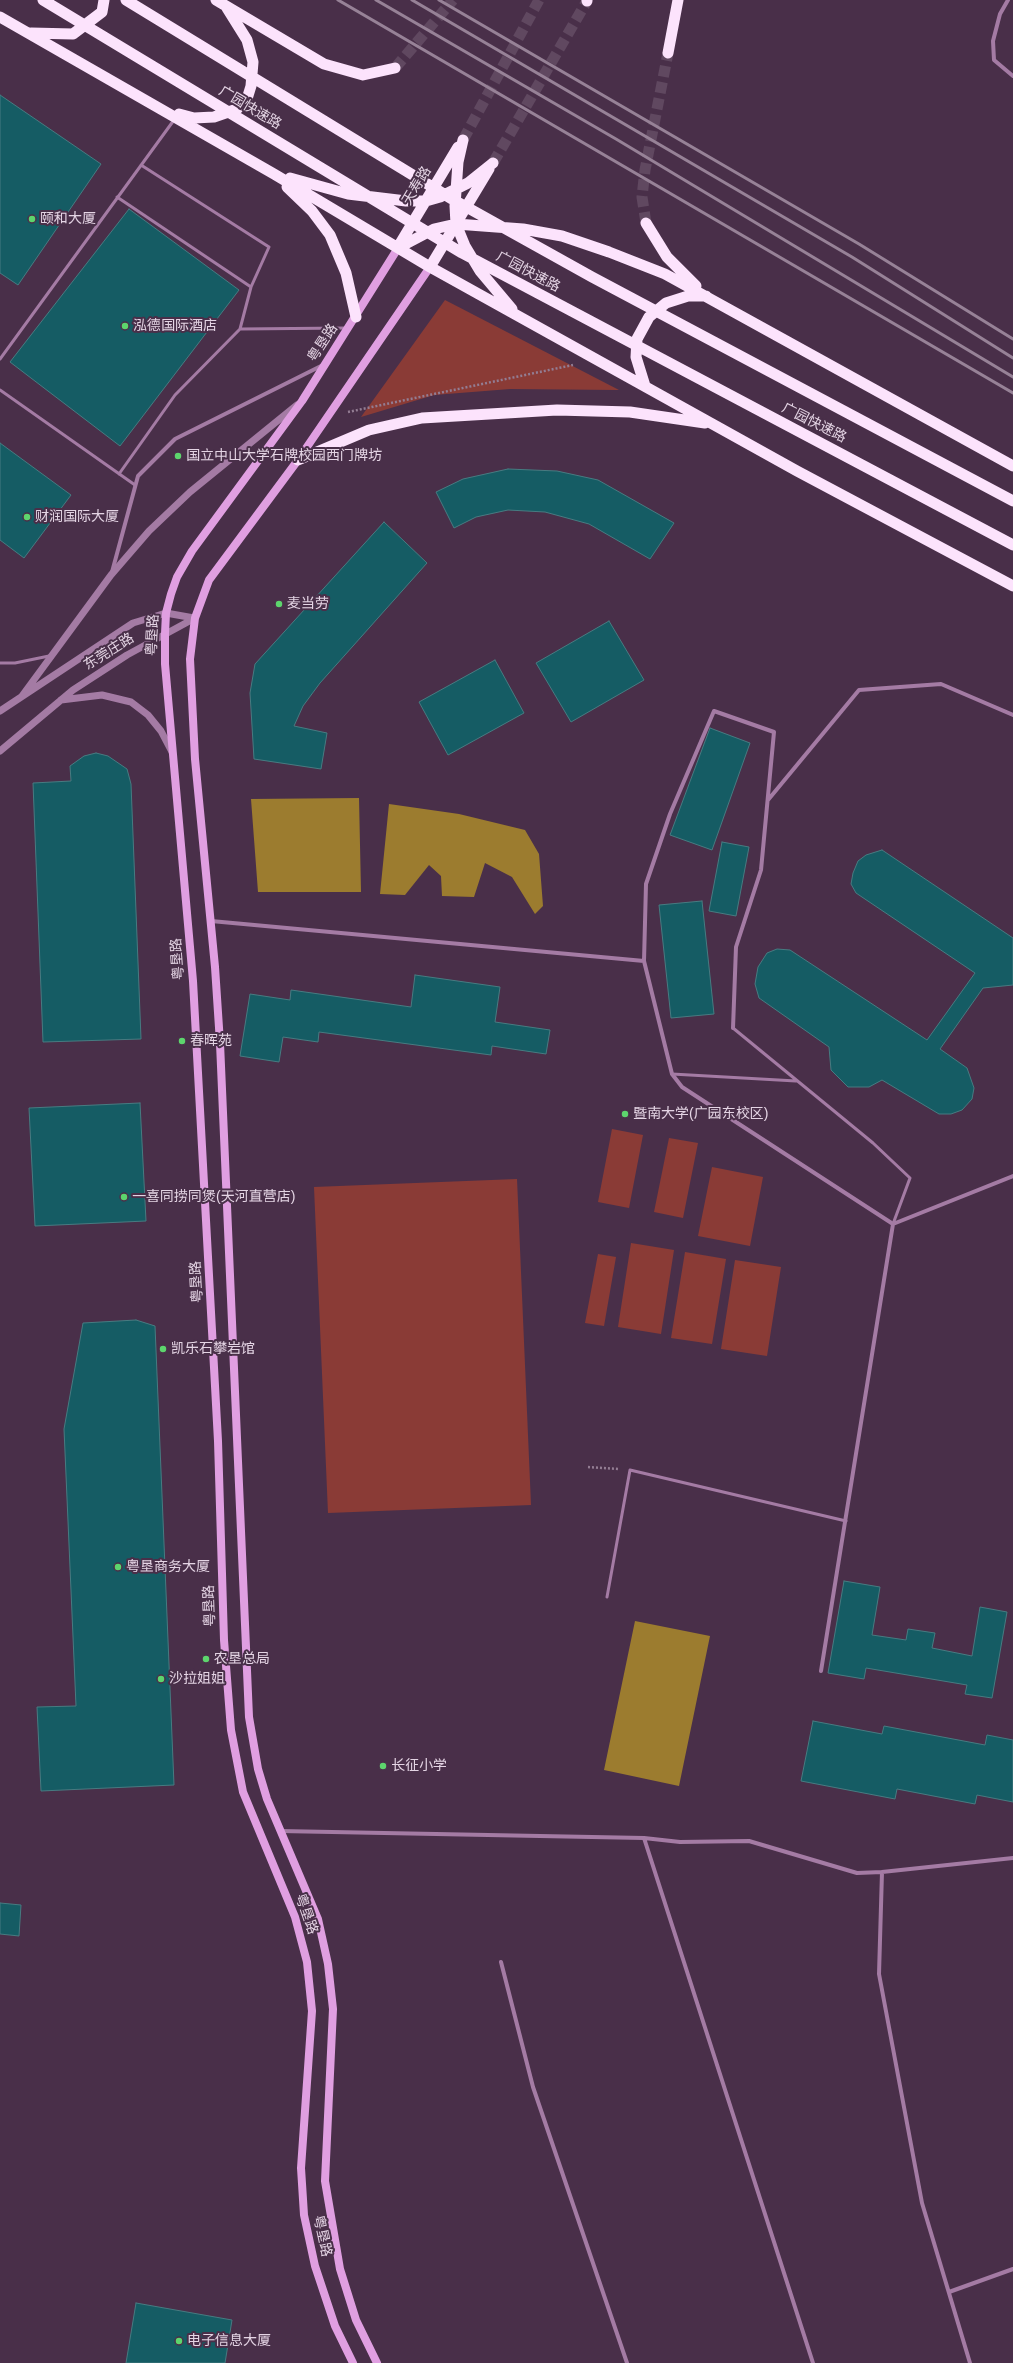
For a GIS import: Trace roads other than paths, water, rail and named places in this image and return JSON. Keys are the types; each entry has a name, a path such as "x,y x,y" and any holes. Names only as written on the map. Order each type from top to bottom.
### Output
{"highway":[{"name":"广园快速路","path":"43,0 469,256 721,392 898,482 1013,545"},
{"path":"28,33 73,34 102,12 104,0"},
{"name":"广园快速路","path":"126,0 452,199 599,281 1013,501"},
{"path":"216,0 324,64 363,75 395,68"},
{"path":"668,53 678,0"},
{"path":"163,109 194,118 214,117 237,109 247,99 251,86 253,62 247,40 226,6"},
{"path":"0,17 163,109 430,267 713,424 1013,586"},
{"name":"天寿路","path":"398,248 463,140 458,162 456,189"},
{"path":"274,174 348,194 406,201 426,201 440,198 468,183 493,163 430,267"},
{"path":"274,174 312,211 330,235 346,273 356,317"},
{"path":"456,189 456,224 465,246 480,271 518,316"},
{"path":"646,223 667,257 707,296"},
{"path":"398,248 434,229 456,224 523,229 562,236 666,274 1013,466"},
{"path":"645,386 636,357 637,339 649,317 666,303 688,296 707,296"},
{"path":"298,460 369,430 422,418 557,410 630,412 713,424"}],"main road":[{"name":"粤垦路","path":"353,2363 335,2326 315,2266 304,2215 301,2168 312,2011 307,1962 295,1917 243,1792 231,1730 224,1640 217,1426 194,988 172,752 165,664 165,634 166,613 177,577 192,551 302,401 398,248"},
{"name":"粤垦路","path":"377,2363 356,2320 340,2269 325,2181 333,2009 328,1964 318,1919 280,1831 258,1769 249,1717 225,1144 210,920 195,759 190,659 195,618 209,580 298,460 430,267"}],"street":[{"path":"1008,0 1000,14 993,42 994,60 1013,76"},
{"path":"111,575 138,476 175,439 325,364"},
{"path":"22,696 111,575 149,531 190,492 302,401"},
{"name":"东莞庄路","path":"0,711 133,623 166,613 195,618"},
{"name":"东莞庄路","path":"0,751 58,701 127,655 195,618"},
{"path":"767,800 859,690 941,684 1013,715"},
{"path":"58,701 102,695 131,702 148,715 161,731 172,752"},
{"path":"733,1028 736,948 761,870 774,732 714,712 670,814 646,884 644,961 672,1074 682,1087 893,1224"},
{"path":"210,920 644,961"},
{"path":"893,1224 1013,1176"},
{"path":"821,1671 893,1224"},
{"path":"280,1831 644,1838 680,1842 749,1841 857,1873 882,1872 1013,1858"},
{"path":"644,1838 813,2363"},
{"path":"882,1872 879,1974 922,2203 970,2363"},
{"path":"501,1962 533,2088 627,2363"},
{"path":"949,2292 1013,2269"}],"lane":[{"path":"0,359 176,117"},
{"path":"119,474 175,395 240,329 251,287 269,247 141,165"},
{"path":"117,197 251,287"},
{"path":"240,329 348,328"},
{"path":"0,390 135,485"},
{"path":"0,663 15,663 52,656"},
{"path":"733,1028 873,1143 910,1178 893,1224"},
{"path":"672,1074 797,1081"},
{"path":"608,1597 630,1470 846,1521"}],"tunnel":[{"path":"395,68 453,0"},
{"path":"463,140 539,0"},
{"path":"493,163 587,1"},
{"path":"646,223 642,197 645,170 668,53"}],"railway":[{"path":"338,0 1013,393"},
{"path":"376,0 616,139 1013,377"},
{"path":"412,0 852,257 1013,358"},
{"path":"439,0 859,244 1013,339"}],"place":[{"name":"颐和大厦","path":"32,219"},
{"name":"泓德国际酒店","path":"125,326"},
{"name":"国立中山大学石牌校园西门牌坊","path":"178,456"},
{"name":"财润国际大厦","path":"27,517"},
{"name":"麦当劳","path":"279,604"},
{"name":"春晖苑","path":"182,1041"},
{"name":"暨南大学(广园东校区)","path":"625,1114"},
{"name":"一喜同捞同煲(天河直营店)","path":"124,1197"},
{"name":"凯乐石攀岩馆","path":"163,1349"},
{"name":"粤垦商务大厦","path":"118,1567"},
{"name":"农垦总局","path":"206,1659"},
{"name":"沙拉姐姐","path":"161,1679"},
{"name":"长征小学","path":"383,1766"},
{"name":"电子信息大厦","path":"179,2341"}]}
